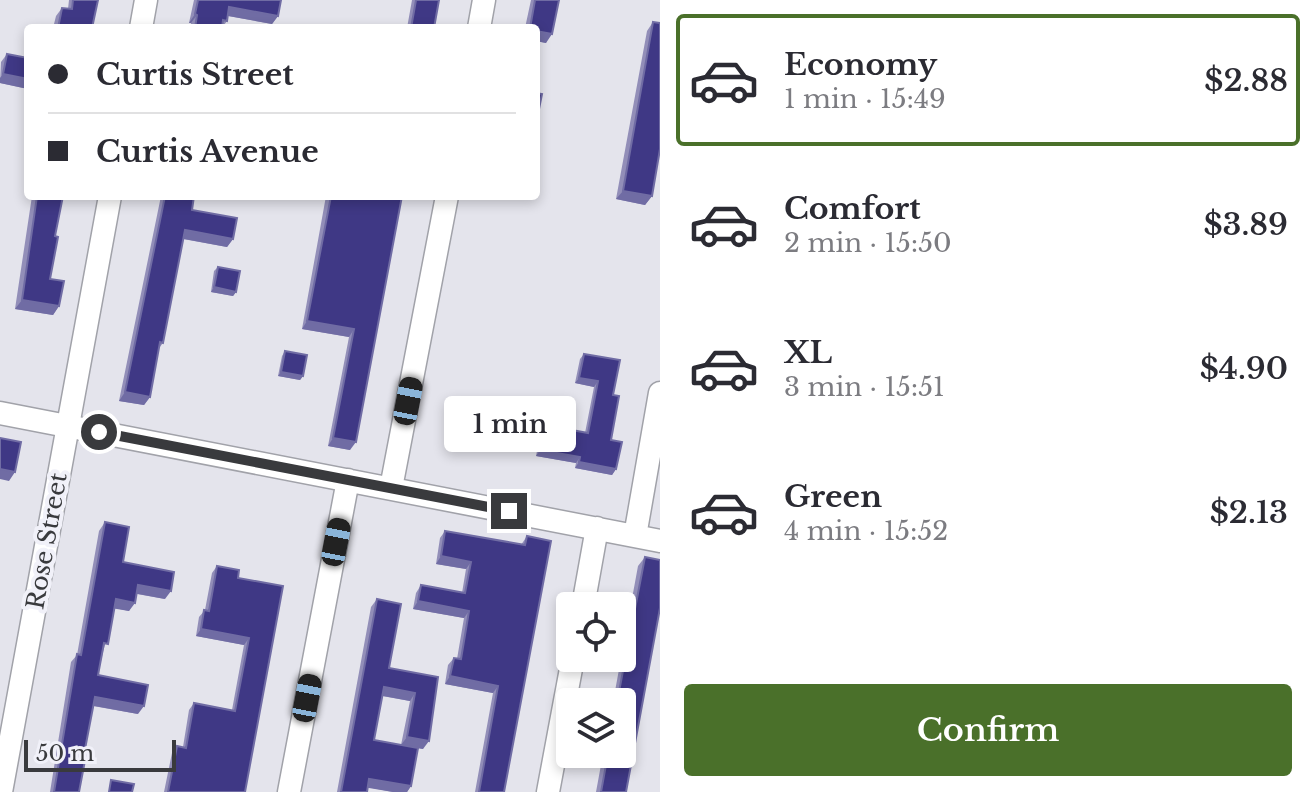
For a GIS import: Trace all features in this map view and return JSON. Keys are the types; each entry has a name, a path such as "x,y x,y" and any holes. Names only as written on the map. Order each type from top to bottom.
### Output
{"street":[{"path":"142,24 146,0"},
{"path":"480,24 484,0"},
{"name":"Rose Street","path":"1,792 109,200"},
{"path":"391,488 446,200"},
{"path":"635,536 660,393"},
{"path":"0,413 660,541"},
{"path":"289,792 348,480"},
{"path":"586,592 597,528"},
{"path":"548,792 570,672"}],"building":[{"path":"73,0 98,0 93,24 59,24 62,8 72,9"},
{"path":"198,0 281,0 278,16 229,7 227,21 223,20 222,24 196,24"},
{"path":"416,0 439,0 435,24 412,24"},
{"path":"535,0 559,0 552,34 540,32 540,24 531,24"},
{"path":"653,22 660,23 660,149 652,196 623,191"},
{"path":"7,54 24,57 24,78 3,74"},
{"path":"36,200 62,200 50,279 64,281 59,306 22,300"},
{"path":"164,200 193,200 192,210 237,218 233,239 185,230 150,397 125,392"},
{"path":"330,200 401,200 356,442 333,438 354,329 307,321"},
{"path":"218,267 240,271 236,292 214,287"},
{"path":"285,351 307,355 303,376 281,372"},
{"path":"584,354 620,360 613,395 619,396 611,440 622,442 616,469 579,462 580,457 540,450 545,425 588,433 598,381 579,378"},
{"path":"0,438 21,442 15,472 0,469"},
{"path":"105,522 129,527 123,562 174,572 171,591 138,585 135,603 116,599 108,644 104,643 98,675 148,685 144,706 95,697 79,792 54,792 77,654 81,655"},
{"path":"445,531 525,545 527,536 551,541 504,792 479,792 498,686 450,676 454,658 461,659 469,611 418,601 421,585 465,593 471,562 441,556"},
{"path":"645,557 660,560 660,608 636,738 636,688 620,688 623,672 636,672 636,604"},
{"path":"217,566 239,570 238,578 283,586 245,792 168,792 177,746 186,748 194,703 235,711 249,638 201,629 204,610 209,611"},
{"path":"377,599 401,604 389,668 438,677 429,741 407,737 415,693 384,687 374,740 418,748 411,786 369,779 367,792 341,792"},
{"path":"605,768 630,768 626,792 601,792"},
{"path":"111,780 134,784 132,792 109,792"}],"route":[{"path":"99,432 509,511"}]}
